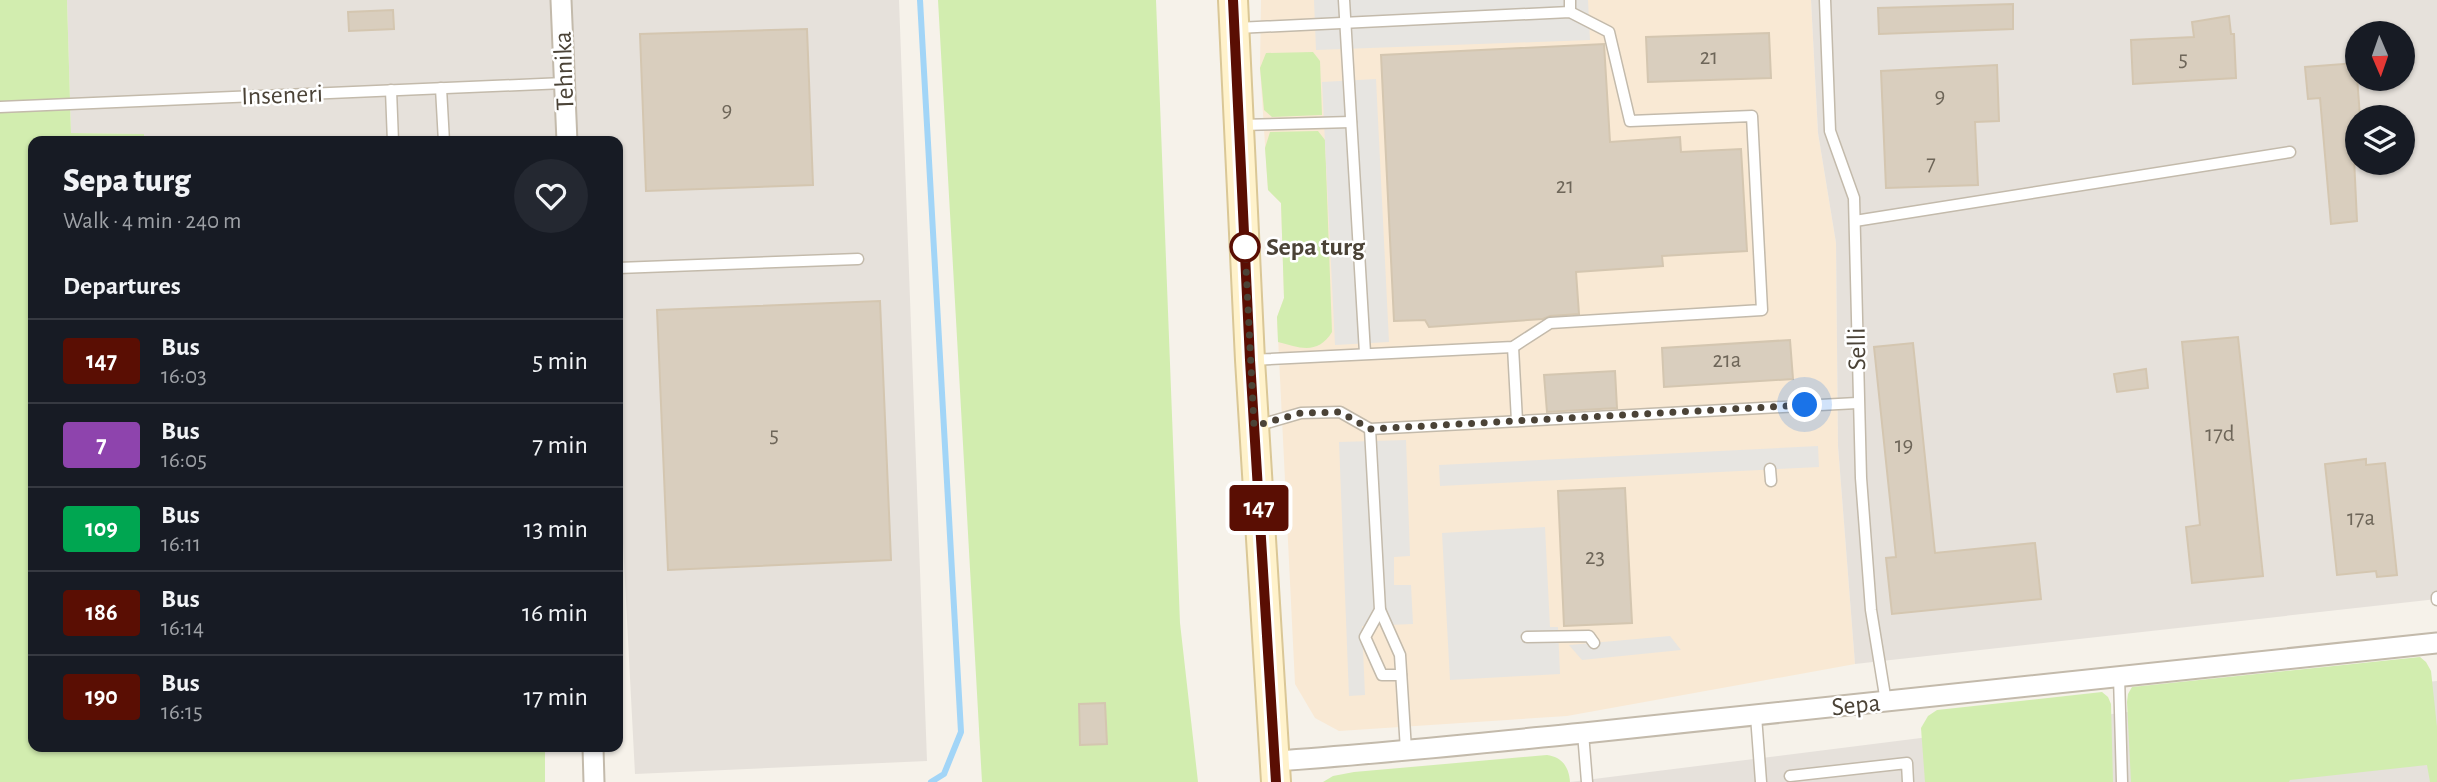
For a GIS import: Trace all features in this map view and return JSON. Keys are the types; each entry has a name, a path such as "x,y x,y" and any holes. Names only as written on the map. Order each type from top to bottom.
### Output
{"main road":[{"path":"1233,0 1250,360 1275,771"}],"street":[{"name":"Tehnika","path":"561,0 567,136"},
{"name":"Sepa","path":"1275,771 1406,750 1756,716 2437,643"},
{"path":"593,752 594,782"}],"lane":[{"path":"1344,0 1365,353"},
{"path":"1570,0 1570,12"},
{"name":"Selli","path":"1825,0 1830,131 1854,198 1857,403 1871,610 1886,702"},
{"path":"1234,28 1570,12 1609,32 1630,121 1752,116 1762,310 1550,323 1513,347 1250,360"},
{"name":"Inseneri","path":"0,107 564,83"},
{"path":"442,88 444,136"},
{"path":"391,90 393,136"},
{"path":"1240,125 1351,122"},
{"path":"1855,221 2290,152"},
{"path":"623,268 858,259"},
{"path":"1513,347 1517,421"},
{"path":"1254,426 1301,413 1340,412 1370,429 1857,403"},
{"path":"1370,429 1380,610 1400,655 1406,750"},
{"path":"1770,469 1771,481"},
{"path":"1380,610 1365,637 1382,676 1401,675"},
{"path":"1527,637 1589,636 1594,643"},
{"path":"2119,675 2122,782"},
{"path":"1756,716 1761,782"},
{"path":"1583,733 1587,782"},
{"path":"1790,776 1907,763 1908,782"}],"shaded area":[{"path":"67,0 899,0 927,761 635,774 623,543 623,136 143,136 71,133"},
{"path":"1261,0 1811,0 1818,133 1836,243 1838,446 1855,664 1567,716 1339,731 1315,718 1295,684 1277,317 1284,298 1281,203 1268,190 1260,68"},
{"path":"1314,0 1588,0 1590,40 1316,50"},
{"path":"1811,0 2437,0 2437,599 1855,664 1838,446 1836,243 1818,133"},
{"path":"1376,79 1389,342 1335,345 1322,82"},
{"path":"1406,440 1410,556 1394,557 1394,585 1411,585 1413,624 1362,626 1365,695 1349,696 1339,442"},
{"path":"1818,446 1819,467 1440,486 1439,465"},
{"path":"1545,527 1550,627 1558,627 1560,674 1450,680 1442,533"},
{"path":"1670,636 1681,650 1582,660 1569,645"},
{"path":"2437,681 2437,782 1570,782 2128,712"}],"green space":[{"path":"0,0 67,0 71,133 144,136 28,136 28,752 545,752 545,782 0,782"},
{"path":"938,0 1156,0 1180,623 1198,782 982,782"},
{"path":"1313,52 1320,61 1322,115 1272,117 1264,110 1260,68 1266,53"},
{"path":"1318,131 1325,140 1332,332 1321,344 1301,348 1278,342 1277,317 1284,298 1281,203 1268,190 1265,148 1270,132"},
{"path":"2420,657 2431,671 2437,727 2437,782 2430,782 2427,765 2289,782 2131,782 2127,702 2132,687"},
{"path":"2102,692 2111,704 2113,782 1925,782 1921,728 1928,716 1937,710"},
{"path":"1547,755 1564,764 1570,782 1323,782 1333,776 1354,772"}],"building":[{"path":"2013,4 2013,29 1879,34 1878,8"},
{"path":"393,10 394,29 349,31 348,12"},
{"path":"2229,16 2231,34 2234,34 2236,78 2133,84 2131,40 2194,37 2192,22"},
{"path":"807,29 813,185 646,191 640,34"},
{"path":"1769,33 1771,78 1648,82 1646,37"},
{"path":"1604,44 1610,142 1680,137 1681,152 1741,149 1747,251 1662,256 1663,266 1576,272 1579,314 1429,327 1425,320 1394,321 1381,55"},
{"path":"2345,64 2345,91 2358,91 2359,105 2345,105 2345,175 2355,175 2357,221 2331,224 2320,98 2308,99 2305,67"},
{"path":"1997,65 1999,121 1975,122 1978,185 1886,188 1881,71"},
{"path":"880,301 891,560 668,570 657,310"},
{"path":"2238,337 2263,576 2192,583 2186,527 2200,525 2182,342"},
{"path":"1790,340 1793,379 1664,387 1662,348"},
{"path":"1913,343 1935,553 2035,543 2041,599 1892,614 1886,558 1896,557 1874,347"},
{"path":"2146,369 2148,388 2117,392 2114,374"},
{"path":"1615,371 1617,408 1547,412 1544,375"},
{"path":"2366,459 2366,465 2385,463 2397,575 2377,577 2376,571 2337,575 2325,464"},
{"path":"1625,488 1632,623 1564,626 1558,491"},
{"path":"1105,703 1107,744 1080,745 1079,704"}],"waterway":[{"path":"920,0 961,732 944,774 931,782"}],"bus line":[{"name":"147","path":"1233,0 1250,360 1276,782"}],"place":[{"name":"Sepa turg","path":"1245,247"}],"route":[{"path":"1245,247 1254,426 1301,413 1340,412 1370,429 1805,405"}]}
